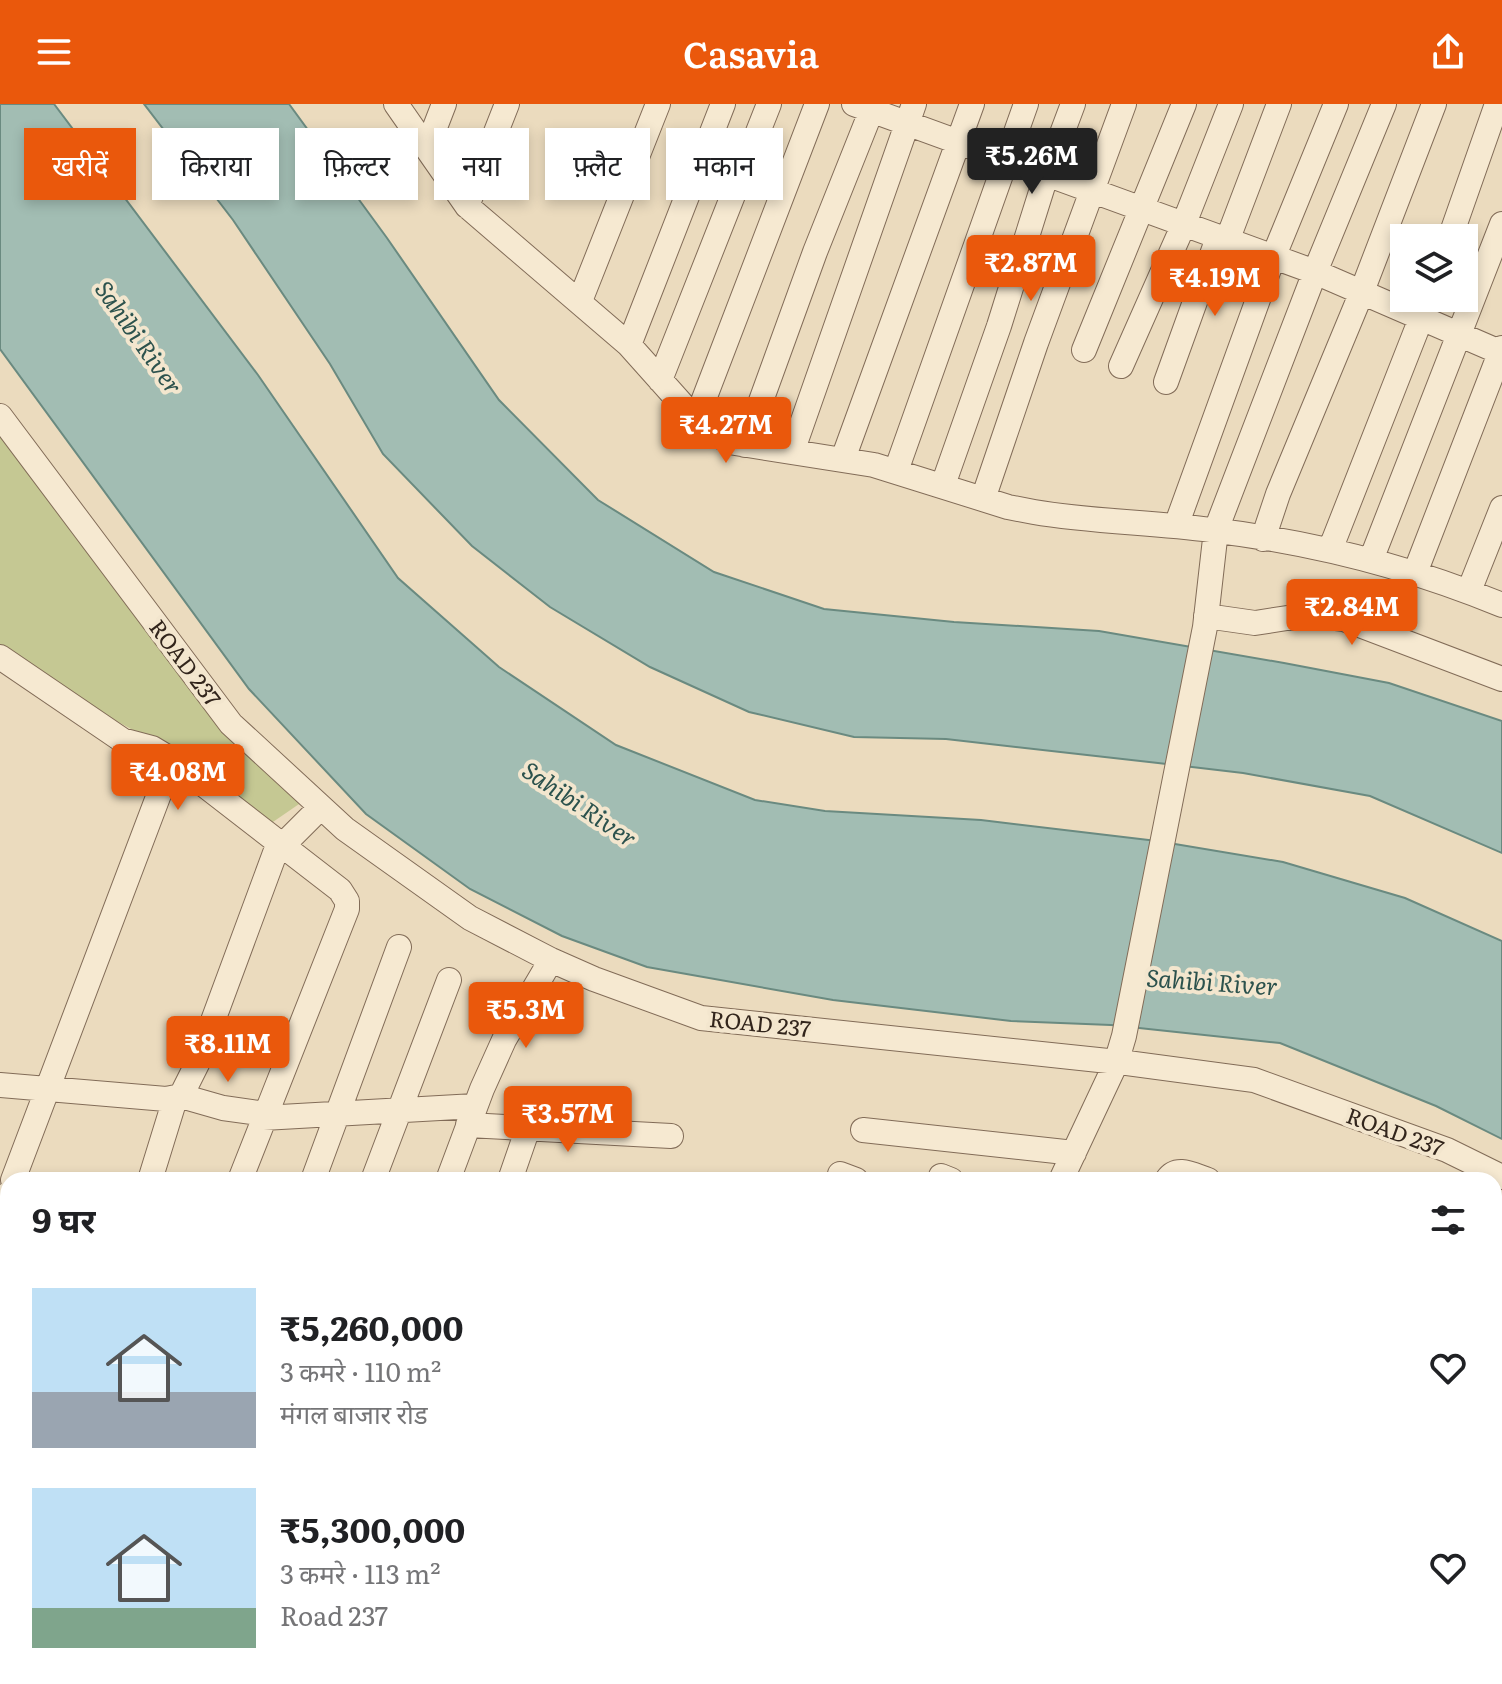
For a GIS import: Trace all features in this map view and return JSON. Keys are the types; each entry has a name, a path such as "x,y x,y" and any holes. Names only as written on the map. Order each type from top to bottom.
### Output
{"street":[{"path":"396,104 467,206 629,345 696,420 722,439 896,471 1008,507 1055,516 1216,530 1330,550 1415,573 1502,605"},
{"path":"427,148 444,104"},
{"path":"467,206 507,104"},
{"path":"580,301 658,104"},
{"path":"629,345 723,104"},
{"path":"660,380 769,104"},
{"path":"696,420 817,104"},
{"path":"843,459 972,104"},
{"path":"896,471 1026,104"},
{"path":"943,485 1073,104"},
{"path":"983,499 1124,104"},
{"path":"1084,350 1184,104"},
{"path":"1121,366 1183,226 1231,104"},
{"path":"1166,382 1279,104"},
{"path":"1176,526 1273,258 1336,104"},
{"path":"1065,1172 1116,1063 1124,1036 1206,622 1216,530 1315,272 1384,104"},
{"path":"1263,539 1284,479 1361,294 1434,104"},
{"path":"1455,224 1497,104"},
{"path":"745,445 866,106 911,114 958,143 1315,272 1361,294 1390,301"},
{"path":"792,452 911,114"},
{"path":"1371,560 1502,224"},
{"path":"1330,550 1424,312"},
{"path":"1415,573 1501,351 1460,336 1429,312"},
{"name":"ROAD 237","path":"0,416 231,724 345,829 470,918 551,960 701,1018 1254,1080 1447,1150 1492,1172"},
{"path":"1469,591 1502,508"},
{"path":"1206,622 1344,619 1502,679"},
{"path":"0,657 122,740 152,748 172,760 340,890 347,901 347,909 243,1172"},
{"path":"16,1172 172,760"},
{"path":"153,1172 178,1097 197,1064 272,861 281,846 321,807"},
{"path":"316,1172 399,947"},
{"path":"451,1172 504,1040 551,960"},
{"path":"376,1172 449,980"},
{"path":"0,1085 178,1097 264,1116 400,1110 471,1116 528,1128 671,1136"},
{"path":"513,1172 528,1128"},
{"path":"863,1130 1074,1153"}],"green space":[{"path":"0,435 228,736 302,802 270,824 142,735 111,718 0,644"}],"water":[{"name":"Sahibi River","path":"0,104 54,104 72,128 24,128 24,200 126,200 258,375 398,578 499,667 616,745 755,800 825,811 981,820 1157,841 1283,862 1405,898 1502,941 1502,1139 1436,1106 1280,1043 1111,1025 1011,1021 833,1000 647,967 562,936 470,889 366,814 249,689 0,349"},
{"path":"144,104 289,104 307,128 295,128 295,200 359,200 499,400 598,500 714,572 824,609 954,622 1099,631 1284,663 1389,683 1502,721 1502,853 1370,796 1243,773 1158,763 946,739 854,737 749,712 650,667 550,607 472,546 383,454 330,364 218,200 279,200 279,128 162,128"}]}
